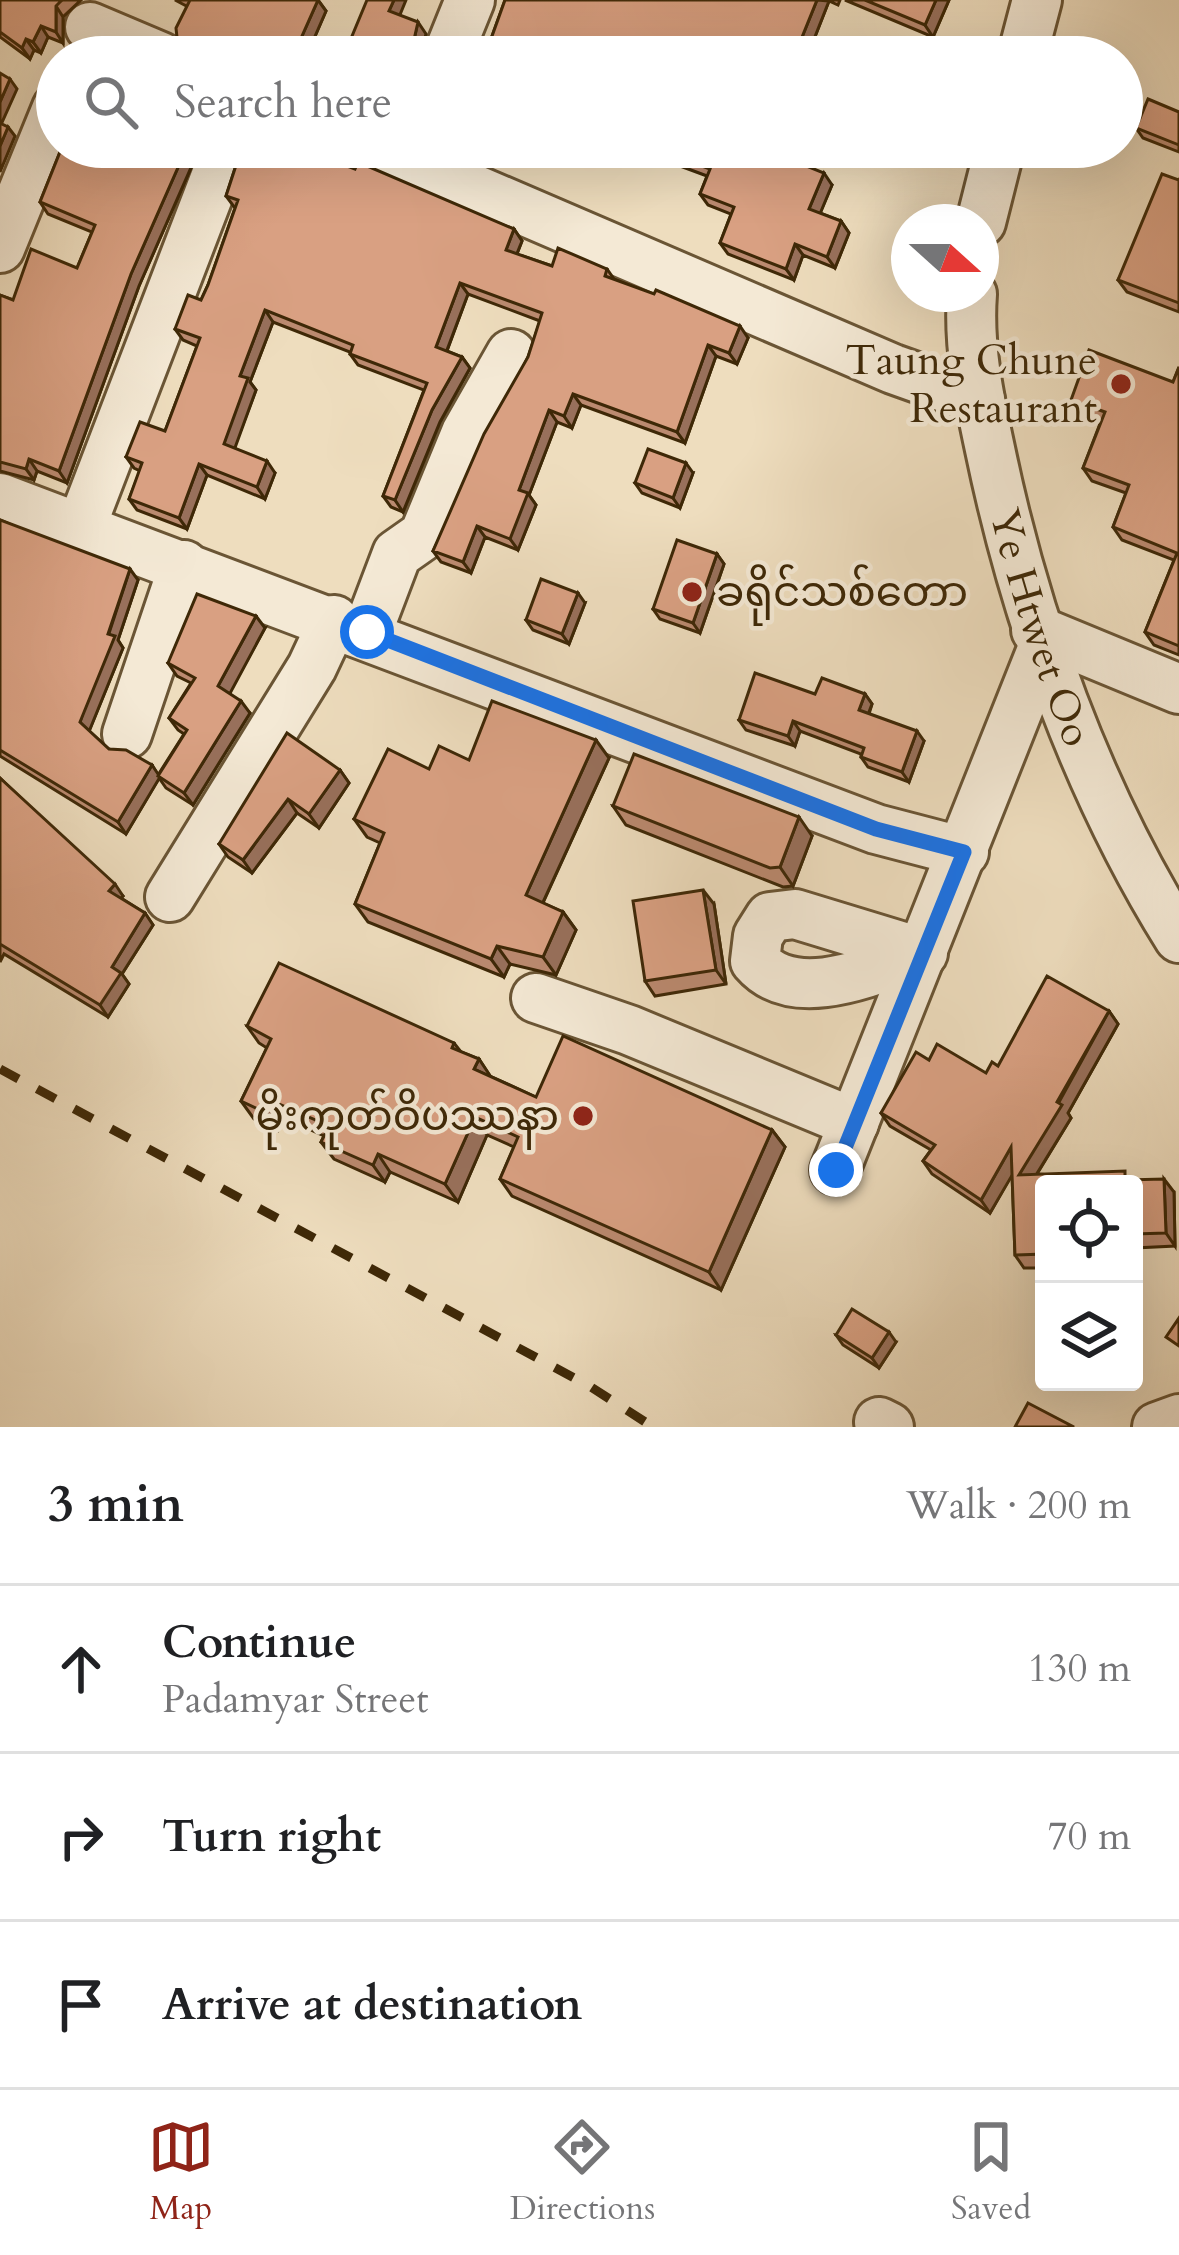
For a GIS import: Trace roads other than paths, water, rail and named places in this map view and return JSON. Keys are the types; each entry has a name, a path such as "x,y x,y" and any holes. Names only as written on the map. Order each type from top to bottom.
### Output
{"street":[{"path":"455,36 470,0"},
{"path":"1028,36 1037,0"},
{"path":"0,248 36,160"},
{"path":"81,527 153,352 219,168"},
{"path":"438,168 980,400"},
{"path":"985,204 994,168"},
{"name":"Ye Htwet Oo","path":"970,312 980,400 1039,638 1148,888 1179,938"},
{"path":"170,897 312,667 350,626 397,554 424,535 466,433 511,354"},
{"path":"0,498 350,626 876,829 964,852"},
{"path":"127,734 184,565"},
{"path":"836,1170 964,852 1039,638 1178,689"},
{"path":"536,998 629,1030 854,1123"},
{"path":"1157,1427 1179,1419"}],"railway":[{"path":"0,1069 591,1387 653,1427"}],"place":[{"name":"Taung Chune Restaurant","path":"1121,384"},
{"name":"ခရိုင်သစ်တော","path":"692,592"},
{"name":"မိုးကုတ်ဝိပဿနာ","path":"583,1116"}]}
